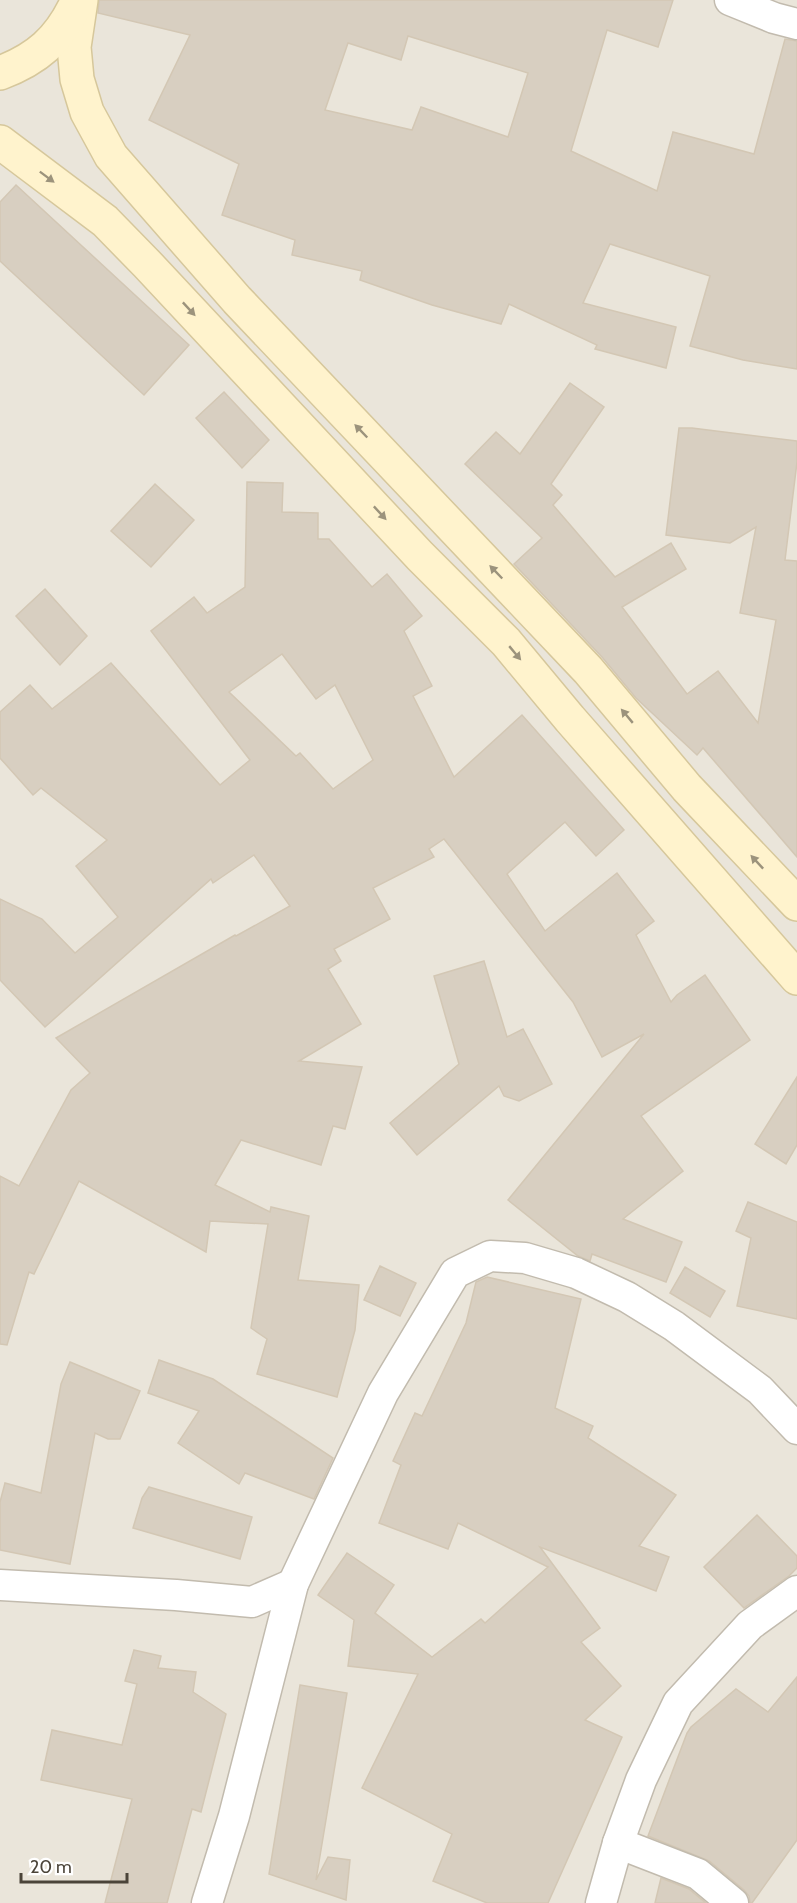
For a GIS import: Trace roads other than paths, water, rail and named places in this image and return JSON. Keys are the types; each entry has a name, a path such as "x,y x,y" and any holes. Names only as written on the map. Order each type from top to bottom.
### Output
{"main road":[{"path":"0,73 23,64 48,45 68,21 80,0"},
{"path":"80,0 74,47 77,79 87,112 111,156 237,300 588,670 687,788 797,904"},
{"path":"0,142 105,221 147,264 420,556 506,642 570,719 797,978"}],"street":[{"path":"730,0 774,18 797,24"},
{"path":"207,1903 234,1816 293,1584 383,1393 454,1273 490,1256 525,1258 566,1270 627,1298 674,1326 760,1390 797,1429"},
{"path":"0,1585 176,1595 252,1602 293,1584"},
{"path":"601,1903 618,1843 641,1780 678,1703 750,1625 797,1591"},
{"path":"618,1843 698,1874 733,1903"}]}
